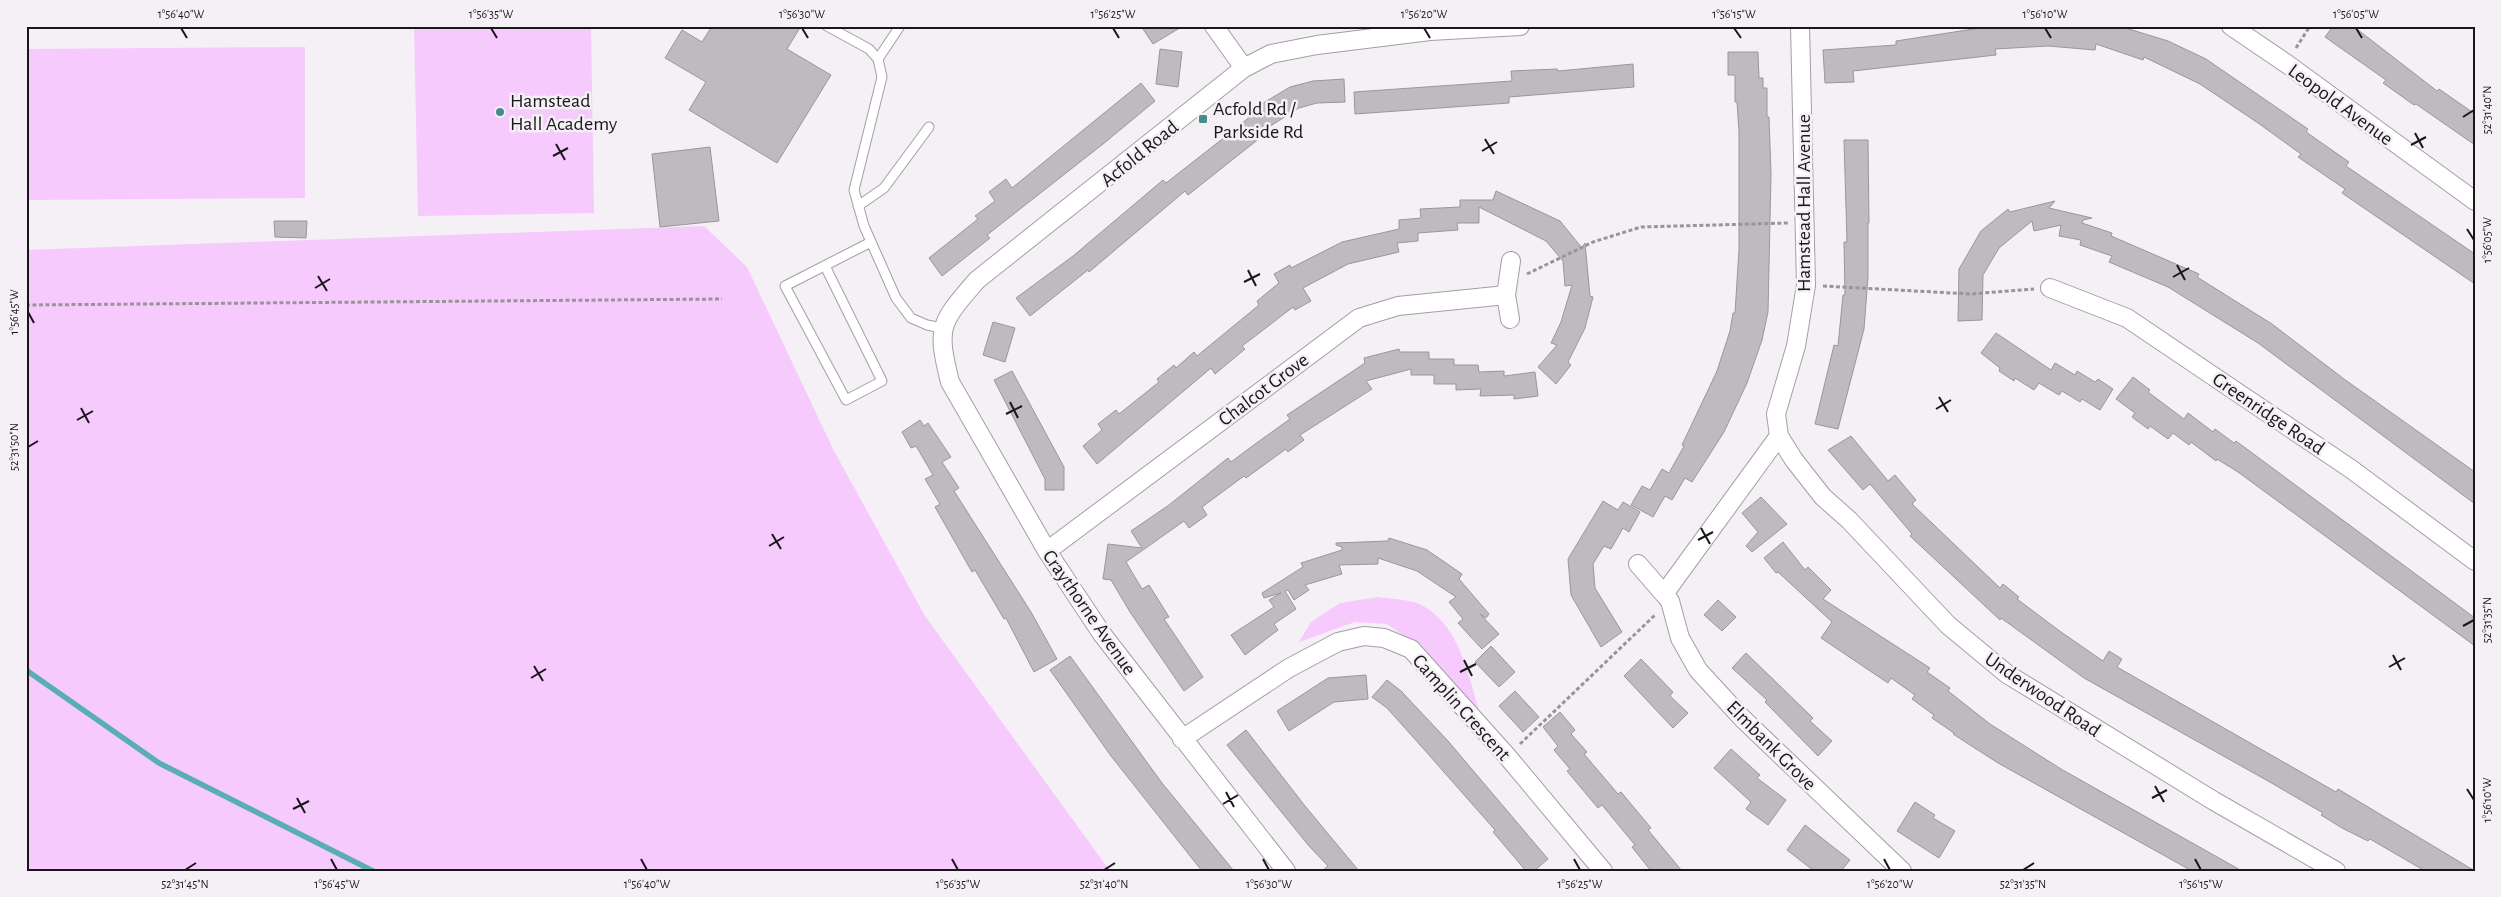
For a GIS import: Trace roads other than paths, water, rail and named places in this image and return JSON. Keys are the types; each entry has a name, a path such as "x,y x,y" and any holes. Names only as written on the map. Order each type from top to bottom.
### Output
{"street":[{"path":"1214,26 1244,68"},
{"name":"Acfold Road","path":"942,328 951,310 977,280 1244,68 1272,54 1317,45 1430,29 1520,26"},
{"name":"Hamstead Hall Avenue","path":"1779,436 1776,414 1796,346 1806,285 1800,26"},
{"name":"Leopold Avenue","path":"2231,26 2475,201"},
{"path":"1510,319 1507,289 1511,261"},
{"name":"Greenridge Road","path":"2050,288 2127,318 2352,469 2475,561"},
{"name":"Chalcot Grove","path":"1047,551 1360,318 1398,306 1507,289"},
{"name":"Craythorne Avenue","path":"942,328 943,355 950,382 1047,551 1102,634 1286,871"},
{"path":"1667,597 1779,436"},
{"name":"Underwood Road","path":"1779,436 1794,460 1823,497 1848,520 1948,625 2007,674 2214,801 2336,871"},
{"name":"Elmbank Grove","path":"1638,564 1667,597 1680,638 1698,670 1742,718 1902,871"},
{"name":"Camplin Crescent","path":"1182,739 1289,668 1338,642 1364,636 1384,638 1411,649 1507,756 1603,871"}],"lane":[{"path":"827,26 869,49 878,59 882,77 854,190 871,242 896,298 910,318 927,325 942,328"},
{"path":"878,59 900,26"},
{"path":"858,206 884,188 930,127"},
{"path":"825,266 882,381 846,400 785,286 871,242"}],"waterway":[{"path":"26,670 159,763 373,871"}],"place":[{"name":"Hamstead Hall Academy","path":"500,112"},
{"name":"Acfold Rd / Parkside Rd","path":"1203,119"}]}
